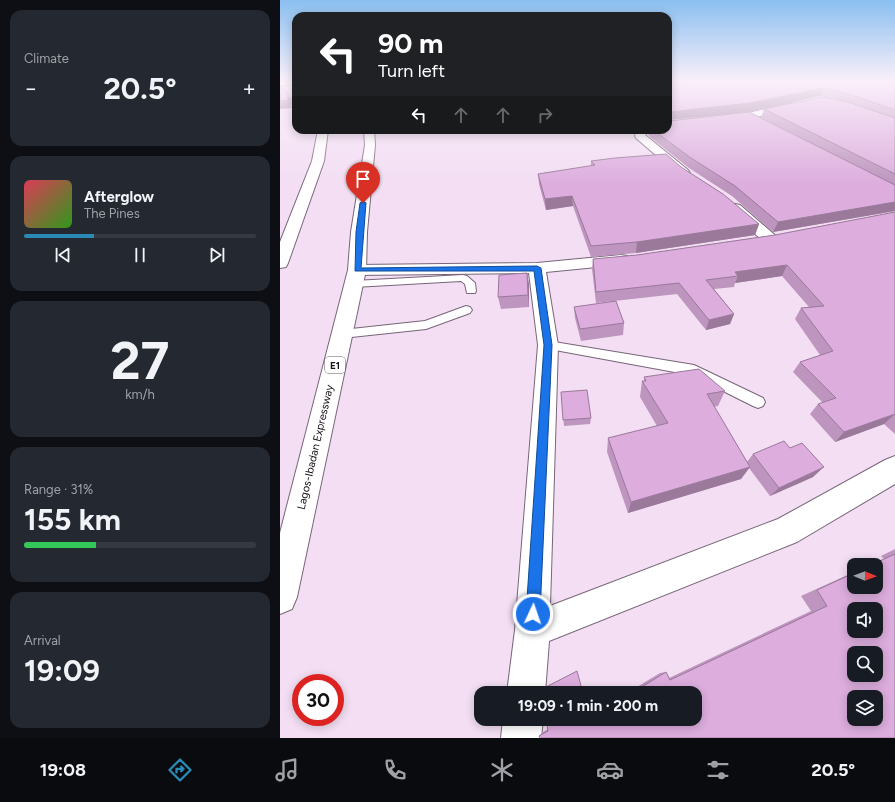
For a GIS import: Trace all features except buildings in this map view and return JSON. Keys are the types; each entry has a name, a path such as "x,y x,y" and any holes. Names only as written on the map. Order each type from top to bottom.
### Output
{"main road":[{"path":"672,125 748,116 761,123"},
{"path":"280,264 318,161 322,134"},
{"name":"Lagos-Ibadan Expressway","path":"280,597 356,277 359,232 370,145 369,134"},
{"path":"640,134 640,136 696,180"},
{"path":"726,200 778,238 748,242"},
{"path":"356,277 537,268 636,259"},
{"path":"527,686 532,630 548,345 537,268"},
{"path":"532,630 786,531 895,469"},
{"path":"521,738 522,726"}],"lane":[{"path":"356,277 463,278 470,283 470,291"},
{"path":"342,334 426,325 466,310"},
{"path":"548,345 694,370 758,402"}],"route":[{"path":"363,203 359,232 357,270 537,268 548,345 533,614"}]}
